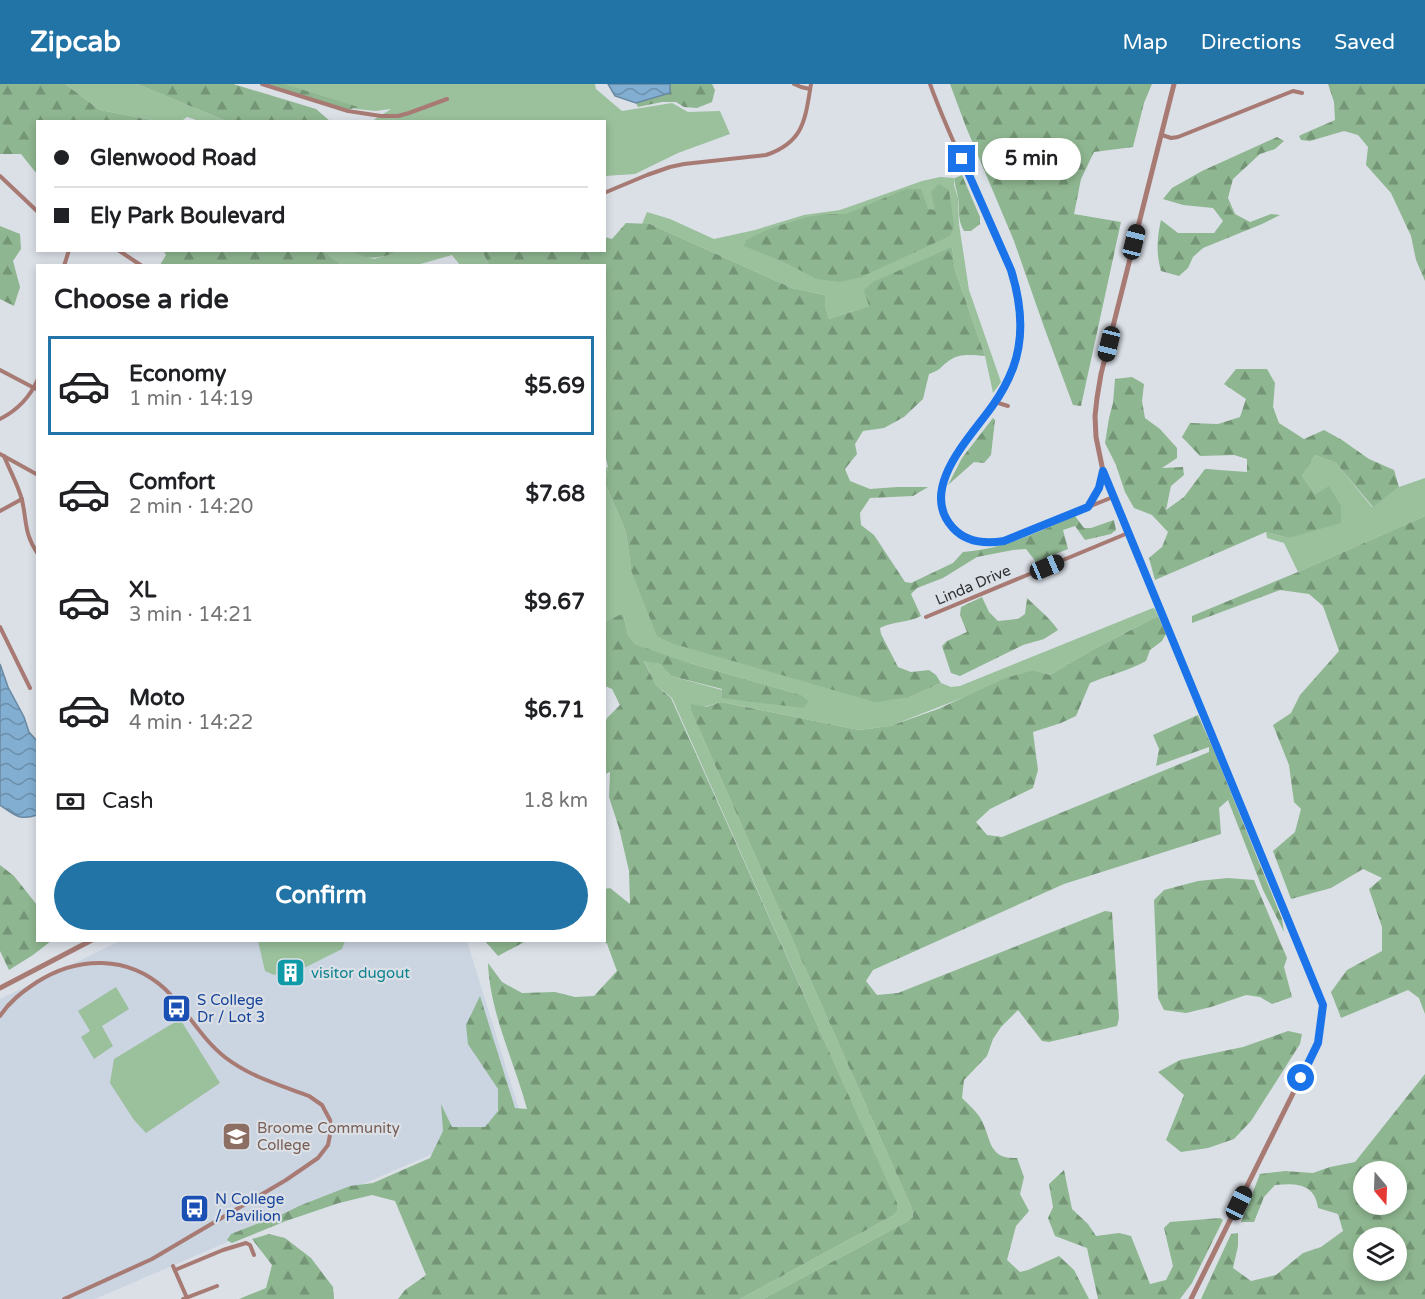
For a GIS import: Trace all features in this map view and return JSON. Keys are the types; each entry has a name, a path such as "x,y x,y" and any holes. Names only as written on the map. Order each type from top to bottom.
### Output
{"street":[{"path":"262,84 348,111 381,116 398,116 447,99"},
{"path":"606,192 670,167 765,155 778,151 793,140 803,124 806,113 811,87 794,84"},
{"path":"930,84 1001,245 1016,287 1020,309 1019,345 1012,369 995,402 950,464 943,479 940,493 947,519 956,531 972,540 993,543 1004,541 1113,497"},
{"path":"1174,84 1103,366 1095,416 1096,437 1103,471 1113,497 1323,1005 1318,1043 1191,1299"},
{"path":"1161,134 1172,138 1178,137 1288,93 1302,93"},
{"path":"0,176 36,210"},
{"path":"121,252 139,264"},
{"path":"0,370 35,389 23,402 0,419"},
{"path":"995,402 1008,406"},
{"path":"2,455 36,474"},
{"path":"2,455 22,499 26,532 36,551"},
{"path":"1088,507 1099,488 1103,471"},
{"path":"0,511 22,499"},
{"name":"Linda Drive","path":"926,617 1128,533"},
{"path":"0,627 30,688"},
{"path":"0,988 88,942"},
{"path":"0,1016 20,993 58,970 88,963 129,968 149,977 172,996 224,1057 263,1079 309,1096 322,1105 330,1120 330,1137 324,1152 286,1180 152,1259 64,1299"},
{"path":"217,1286 186,1298 174,1268 246,1243 250,1245 254,1255"}],"shaded area":[{"name":"Broome Community College","path":"118,942 467,942 521,1116 95,1299 0,1299 0,999"}],"green space":[{"path":"0,84 65,84 100,110 152,120 36,120 36,173 21,154 0,154"},
{"path":"65,84 137,84 224,120 196,120 187,117 183,120 152,120 100,110"},
{"path":"137,84 233,84 316,109 329,120 224,120"},
{"path":"266,84 284,84 358,107 347,110"},
{"path":"283,84 595,84 596,89 622,111 672,103 688,112 720,111 730,134 678,153 635,174 606,176 606,120 374,120 391,109 375,111 356,109"},
{"path":"670,84 712,84 715,90 712,102 697,108 684,107 676,102 662,102 638,107 636,103 670,93"},
{"path":"950,84 1152,84 1144,103 1133,147 1094,152 1081,179 1074,214 1121,222 1081,406 1073,405 1014,241"},
{"path":"1328,84 1425,84 1425,281 1416,260 1411,236 1391,193 1366,165 1368,147 1358,135 1344,131 1310,141 1301,140 1299,136 1335,120 1334,102"},
{"path":"1277,137 1284,141 1275,149 1260,154 1233,179 1228,198 1235,214 1250,222 1271,214 1280,215 1203,248 1179,276 1161,271 1158,246 1161,220 1178,233 1214,233 1223,221 1213,208 1183,205 1163,199 1172,188 1202,171"},
{"path":"962,175 980,217 980,224 971,231 964,231 960,219 955,178"},
{"path":"940,177 955,178 954,185 958,198 959,224 969,290 1001,382 993,393 985,356 955,270 952,247 869,306 829,319 825,306 825,295 792,288 650,224 642,224 647,212 670,219 714,239 755,230 804,215 840,210 922,181"},
{"path":"939,184 949,190 954,226 950,236 861,277 840,282 817,279 784,262 744,246 746,240 771,228 808,217 846,214 906,189 921,189 928,209 935,210 931,192"},
{"path":"626,223 650,224 792,288 825,295 825,306 829,319 869,306 864,290 873,282 952,247 955,270 985,356 958,356 950,360 929,374 923,399 904,417 884,428 863,431 855,444 857,454 845,469 850,481 870,489 928,487 913,496 870,498 860,513 861,525 874,535 905,582 911,583 953,563 963,552 1007,544 1075,516 1084,528 1091,528 1114,520 1116,530 1111,534 1085,540 1075,526 1063,530 1068,549 1036,562 1026,549 977,557 943,578 917,588 911,594 921,616 880,628 898,667 911,672 929,670 941,683 910,697 875,702 671,643 657,636 631,570 626,532 606,485 608,467 606,459 606,264 488,264 482,252 606,252 606,237 612,239"},
{"path":"0,226 20,234 21,249 13,261 20,287 14,306 0,299"},
{"path":"164,252 324,252 341,264 161,264 166,255"},
{"path":"324,252 354,252 374,259 398,252 482,252 488,264 459,264 452,255 420,264 341,264"},
{"path":"354,252 398,252 371,258"},
{"path":"1236,369 1267,369 1275,383 1273,407 1279,423 1304,439 1324,430 1369,459 1394,470 1399,487 1373,507 1336,463 1315,455 1302,476 1315,494 1329,486 1341,506 1341,523 1288,538 1266,532 1155,580 1149,558 1162,547 1168,532 1152,515 1134,508 1105,443 1115,379 1132,377 1144,384 1142,401 1145,418 1160,429 1177,448 1177,458 1162,468 1183,467 1184,475 1171,486 1166,510 1184,497 1205,469 1247,472 1247,459 1234,455 1200,456 1182,437 1190,423 1218,424 1240,417 1246,399 1224,384"},
{"path":"993,418 995,420 991,455 984,463 974,462 948,485 962,458"},
{"path":"1315,455 1336,463 1372,507 1399,487 1425,478 1425,516 1298,572 1284,543 1267,538 1266,532 1288,538 1328,487 1315,494 1302,476"},
{"path":"606,485 626,532 631,570 910,697 941,683 951,687 960,686 1153,608 1158,616 1092,650 1050,675 1034,670 890,726 859,730 721,702 691,711 912,1209 913,1217 763,1299 740,1299 894,1215 898,1210 897,1204 672,698 656,685 644,660 660,664 671,676 722,690 721,698 801,695 633,644 628,635 623,613 606,622"},
{"path":"1425,516 1425,1014 1419,998 1408,990 1341,1018 1331,992 1347,970 1382,951 1382,927 1369,889 1382,878 1363,869 1331,888 1291,899 1273,851 1295,832 1301,809 1294,802 1289,765 1273,725 1291,713 1300,695 1339,651 1323,606 1309,594 1280,590 1192,623 1192,616"},
{"path":"982,597 989,612 998,621 1018,619 1025,614 1027,598 1058,630 1044,639 1023,645 960,676 951,673 942,646 947,641 967,632 960,615 961,607"},
{"path":"623,613 628,635 634,644 693,664 801,695 808,701 804,708 721,698 722,689 671,676 660,664 644,661 656,685 671,698 897,1203 898,1210 894,1215 740,1299 398,1299 405,1290 426,1275 395,1201 372,1195 339,1203 286,1221 232,1243 227,1240 231,1234 299,1206 350,1186 373,1183 430,1158 443,1131 441,1104 452,1127 485,1127 498,1111 498,1089 468,1044 466,1025 480,996 515,1108 527,1109 498,1019 488,963 502,982 522,993 555,992 575,997 594,996 617,971 604,942 606,889 610,888 630,904 629,871 609,797 610,772 606,774 606,720 620,705 612,689 606,686 606,622"},
{"path":"1158,616 1166,634 1162,641 1150,650 1146,661 1090,683 1076,716 1033,732 1038,770 1033,788 990,809 976,822 987,835 1002,837 1209,752 1209,747 1156,766 1159,749 1153,735 1198,715 1282,919 1284,932 1263,890 1228,800 1219,808 1221,834 1064,884 873,970 866,981 877,995 898,993 1105,911 1112,912 1119,1018 1117,1026 1049,1042 1042,1041 1018,1010 1001,1027 993,1039 987,1056 964,1080 962,1098 979,1116 995,1151 1007,1158 1017,1158 1024,1177 1020,1194 1029,1211 1016,1226 1007,1260 1020,1272 1059,1256 1074,1270 1089,1299 763,1299 913,1217 912,1209 691,711 691,704 706,707 721,702 859,730 890,726 938,709 1006,678 1034,670 1050,675 1092,650"},
{"path":"0,865 14,876 36,904 36,942 50,942 9,970 0,951"},
{"path":"1228,878 1254,880 1287,958 1284,967 1292,997 1272,1004 1260,997 1246,995 1186,1013 1164,1010 1158,998 1154,900 1164,890 1198,881"},
{"path":"258,942 345,942 342,949 306,967 274,975 265,971"},
{"path":"486,942 524,942 498,956"},
{"path":"116,987 129,1009 102,1026 113,1046 94,1059 81,1037 90,1031 78,1011"},
{"path":"180,1019 220,1083 146,1133 134,1120 110,1083 114,1059"},
{"path":"1288,1031 1302,1034 1300,1044 1251,1121 1234,1139 1208,1148 1181,1152 1166,1140 1184,1095 1158,1072 1180,1060 1243,1047"},
{"path":"1425,1074 1425,1299 1201,1299 1231,1234 1238,1233 1238,1246 1233,1268 1251,1281 1276,1275 1303,1253 1321,1247 1343,1231 1338,1214 1318,1208 1313,1194 1308,1189 1290,1184 1275,1185 1264,1197 1254,1222 1241,1222 1260,1174 1285,1171 1313,1173 1353,1162 1353,1215 1407,1215 1407,1161 1356,1161"},
{"path":"1064,1170 1072,1209 1088,1224 1096,1236 1119,1233 1131,1236 1150,1284 1166,1280 1173,1266 1164,1228 1170,1222 1220,1218 1223,1220 1192,1283 1180,1299 1098,1299 1087,1248 1055,1236 1048,1218 1053,1207 1049,1184"},
{"path":"269,1234 285,1238 311,1258 333,1287 334,1299 239,1299 266,1288 272,1265 252,1239"}],"water":[{"path":"608,84 670,84 670,93 636,103 615,96"},
{"path":"0,664 29,732 36,740 36,815 17,816 0,805"}],"place":[{"name":"visitor dugout","path":"290,973"},
{"name":"S College Dr / Lot 3","path":"176,1009"},
{"name":"Broome Community College","path":"236,1137"},
{"name":"N College / Pavilion","path":"194,1208"}],"route":[{"path":"962,159 1011,270 1020,309 1019,343 1012,369 1002,390 950,464 943,479 940,493 943,510 952,527 966,537 985,543 1004,541 1088,507 1099,488 1103,471 1323,1005 1318,1043 1301,1078"}]}
